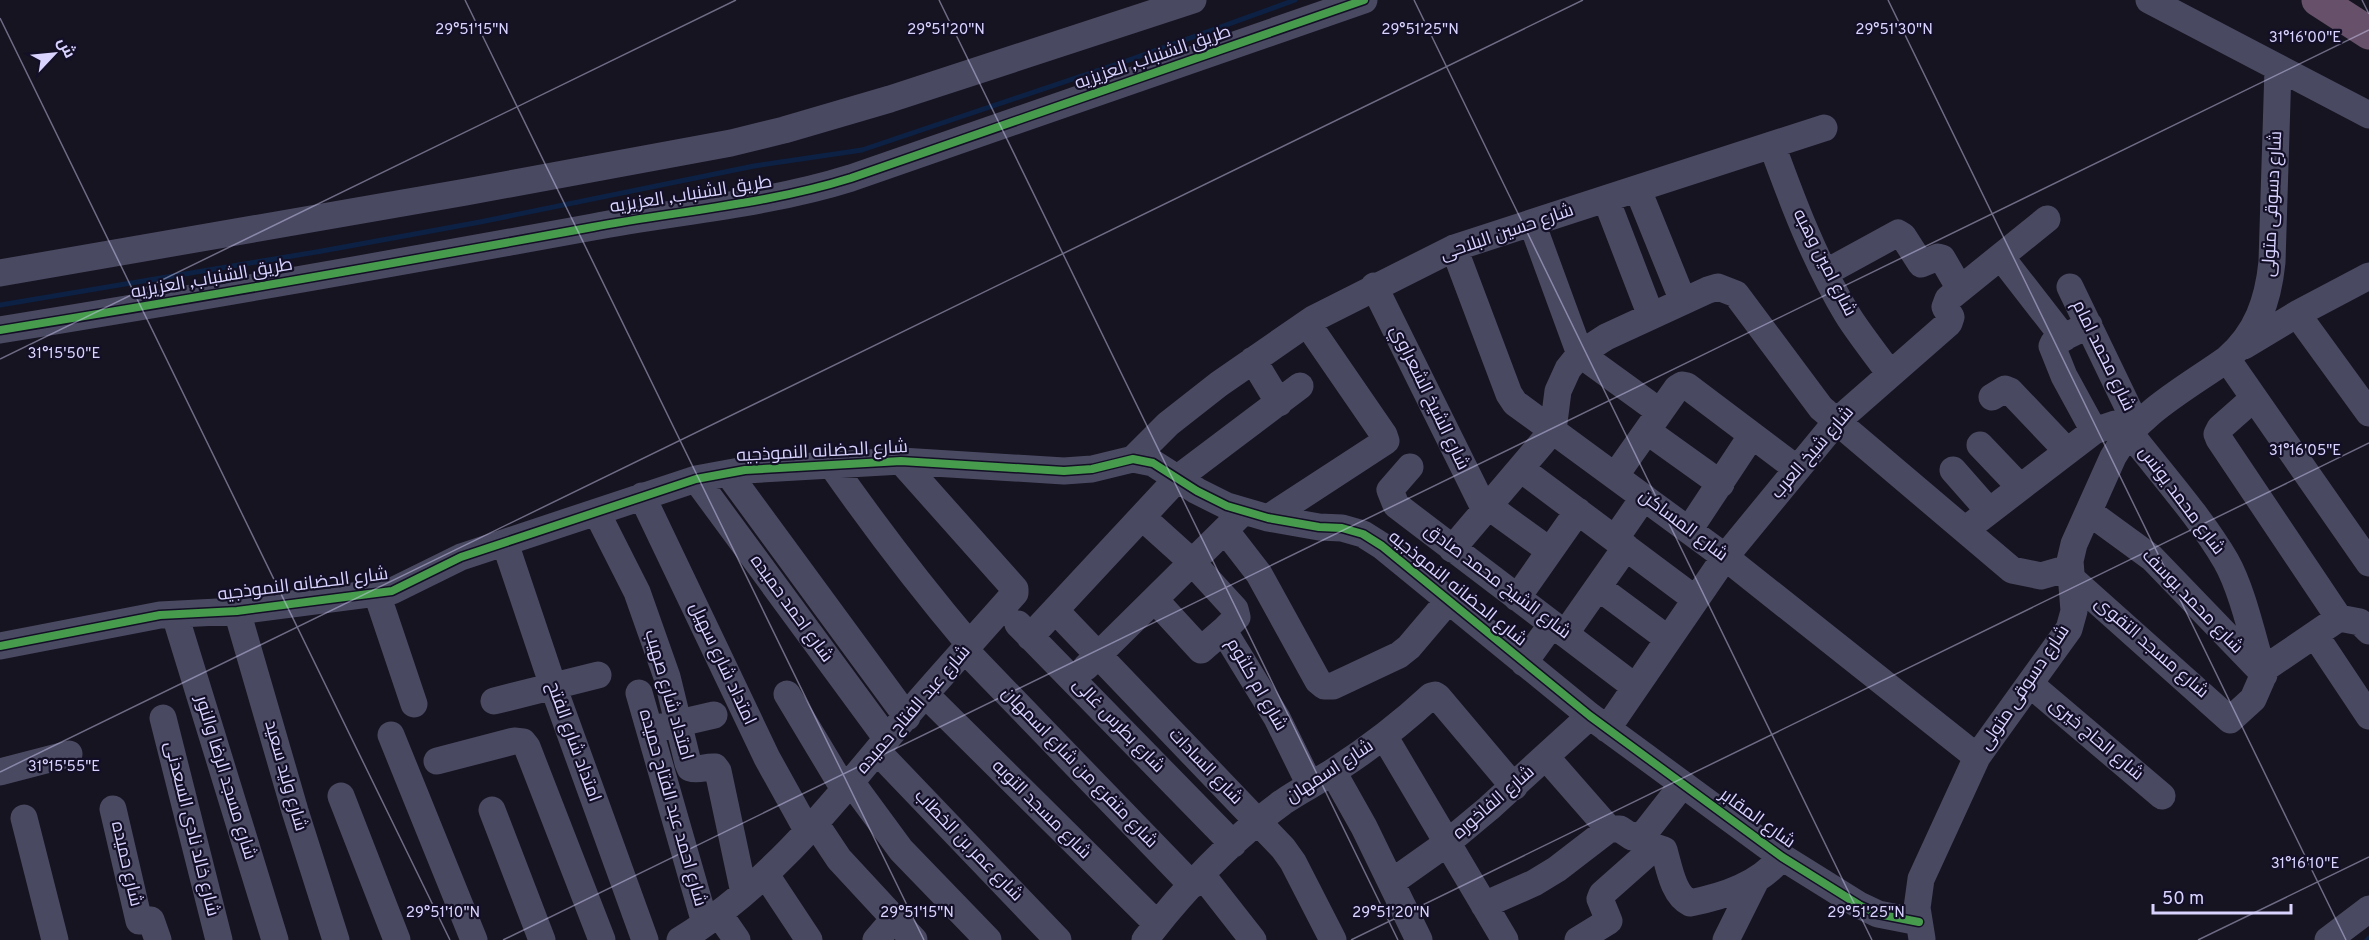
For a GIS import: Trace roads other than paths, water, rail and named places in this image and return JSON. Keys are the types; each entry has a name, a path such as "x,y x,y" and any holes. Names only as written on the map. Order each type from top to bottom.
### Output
{"highway":[{"path":"2318,0 2369,33"}],"street":[{"path":"0,273 454,194 784,130 890,99 1193,0"},
{"name":"طريق الشنباب, العزيزيه","path":"0,330 798,193 851,178 1364,0"},
{"path":"2149,0 2369,115"},
{"name":"شارع دسوقى متولى","path":"1920,931 1917,893 1921,879 1977,757 2069,629 2074,611 2070,573 2074,544 2113,457 2132,428 2233,354 2257,322 2269,292 2274,228 2278,68"},
{"name":"شارع حسين البلاحى","path":"1133,459 1168,424 1253,360 1307,323 1374,286 1454,248 1824,128"},
{"name":"شارع امين وهبه","path":"1773,145 1800,220 1825,273 1848,315 1890,374"},
{"path":"1638,189 1683,302"},
{"path":"1606,200 1651,316"},
{"name":"شارع شيخ العرب","path":"1598,722 1635,687 1725,557 1836,422 1949,323 1951,317 1945,303 2047,219"},
{"path":"1532,223 1580,354 1721,484"},
{"path":"1825,273 1898,233 1903,236 1921,264 1938,256 1942,258 1960,289"},
{"name":"شارع المساكن","path":"1454,248 1509,394 1515,403 1725,557 1977,757"},
{"path":"2001,257 2064,338"},
{"path":"2369,276 2297,314 2233,354 2254,398 2369,563"},
{"name":"شارع الشيخ الشعراوي","path":"1374,286 1487,508"},
{"path":"1452,549 1553,430 1558,391 1568,369 1580,354 1606,337 1718,287 1736,294 1821,408 2012,570 2041,576 2070,573"},
{"name":"شارع محمد امام","path":"2070,287 2132,428"},
{"path":"2297,314 2361,387 2369,413"},
{"path":"1074,680 1192,562 1246,520 1386,441 1307,323"},
{"path":"2089,326 2054,342 2052,346 2064,376 2094,431"},
{"path":"1253,360 1279,403"},
{"path":"1615,476 1677,388 1682,385 1687,386 1797,469"},
{"path":"1030,637 1178,478 1300,386"},
{"path":"1992,398 2005,388 2010,391 2067,451"},
{"path":"2254,398 2220,428 2217,434 2340,618 2360,622 2369,631"},
{"path":"1965,530 2094,431 2115,424 2132,428"},
{"name":"شارع محمد يونس","path":"2132,428 2227,562 2264,675"},
{"path":"1689,530 1752,435"},
{"path":"1980,446 2020,487"},
{"name":"شارع الحضانه النموذجيه","path":"0,646 160,615 237,611 392,591 461,557 696,478 831,464 901,461 1064,471 1092,469 1133,459 1153,463 1246,520 1342,528 1363,534 1382,546 1598,722"},
{"name":"شارع عبد الفتاح حميده","path":"680,940 712,919 766,875 848,785 1015,593 1015,589 901,461"},
{"name":"شارع متفرع من شارع اسمهان","path":"831,464 874,527 968,648 1197,880 1253,940"},
{"name":"شارع الشيخ محمد صادق","path":"1410,467 1390,490 1396,505 1635,687"},
{"path":"1521,469 1695,599"},
{"path":"1953,470 1989,511"},
{"path":"728,473 907,717"},
{"name":"شارع احمد حميده","path":"696,478 882,745"},
{"name":"امتداد شارع سهيل","path":"642,496 767,758 811,826 914,940"},
{"path":"1524,663 1598,587 1644,497"},
{"path":"1487,508 1550,551"},
{"path":"1517,598 1578,511"},
{"name":"شارع محمد يوسف","path":"2088,512 2152,558 2264,675"},
{"name":"امتداد شارع صهيب","path":"597,513 637,592 667,677 690,768 696,770 710,766 715,767 718,771 744,893"},
{"name":"شارع ام كلثوم","path":"1142,517 1192,562 1235,609 1237,617 1224,630 1276,718 1310,785"},
{"path":"1246,520 1259,574 1318,681 1324,686 1333,686 1399,655 1451,603 1478,568"},
{"name":"امتداد شارع الفتح","path":"505,543 553,686 645,940"},
{"name":"شارع مسجد التقوى","path":"2070,573 2230,720 2253,699 2264,675"},
{"path":"1598,587 1668,639"},
{"path":"376,594 414,704"},
{"path":"1155,600 1201,650 1224,630"},
{"name":"شارع بطرس غالى","path":"1002,608 1233,844"},
{"name":"شارع السادات","path":"1055,610 1283,848 1293,862 1333,940"},
{"name":"شارع وليد سعيد","path":"237,611 295,811 336,940"},
{"name":"شارع مسجد الرضا والنور","path":"175,615 275,940"},
{"path":"2264,675 2267,667 2340,618"},
{"path":"2315,635 2369,716"},
{"path":"494,701 597,675"},
{"name":"شارع الحاج خيرى","path":"2030,684 2162,796"},
{"name":"شارع احمد عبد الفتاح حميده","path":"639,693 712,919 737,940"},
{"path":"787,694 848,785 901,850 988,940"},
{"name":"شارع مسجد التوبه","path":"926,695 1151,932"},
{"name":"شارع اسمهان","path":"1151,932 1197,880 1258,822 1310,785 1334,772 1435,695 1514,787"},
{"path":"650,730 714,716"},
{"name":"شارع خالد نادى السعدنى","path":"163,718 219,940"},
{"name":"شارع الفاخوره","path":"1392,882 1447,843 1546,757 1598,722"},
{"name":"شارع المقابر","path":"1598,722 1782,857 1859,905 1898,919 1920,931"},
{"path":"391,735 474,940"},
{"path":"1384,736 1505,940"},
{"path":"437,761 514,741 523,742 527,747 602,940"},
{"name":"شارع عمر بن الخطاب","path":"882,745 1058,940"},
{"path":"0,772 69,754"},
{"path":"1546,757 1620,829 1632,837 1649,840 1664,850 1677,891 1682,899 1690,903 1755,882 1771,870 1782,857"},
{"path":"1334,772 1392,882 1419,940"},
{"path":"1588,938 1609,921 1600,899 1602,894 1649,840 1683,784"},
{"path":"340,796 397,940"},
{"name":"شارع حميده","path":"113,809 139,918 142,921 151,920 158,940"},
{"path":"492,810 542,940"},
{"path":"1484,905 1542,878 1607,816"},
{"path":"24,818 55,940"},
{"path":"766,875 809,940"},
{"path":"1726,940 1755,882"},
{"path":"2328,940 2369,909"},
{"path":"876,940 894,919"}],"waterway":[{"path":"0,305 322,251 480,222 754,166 862,150 1129,60 1295,0"}]}
